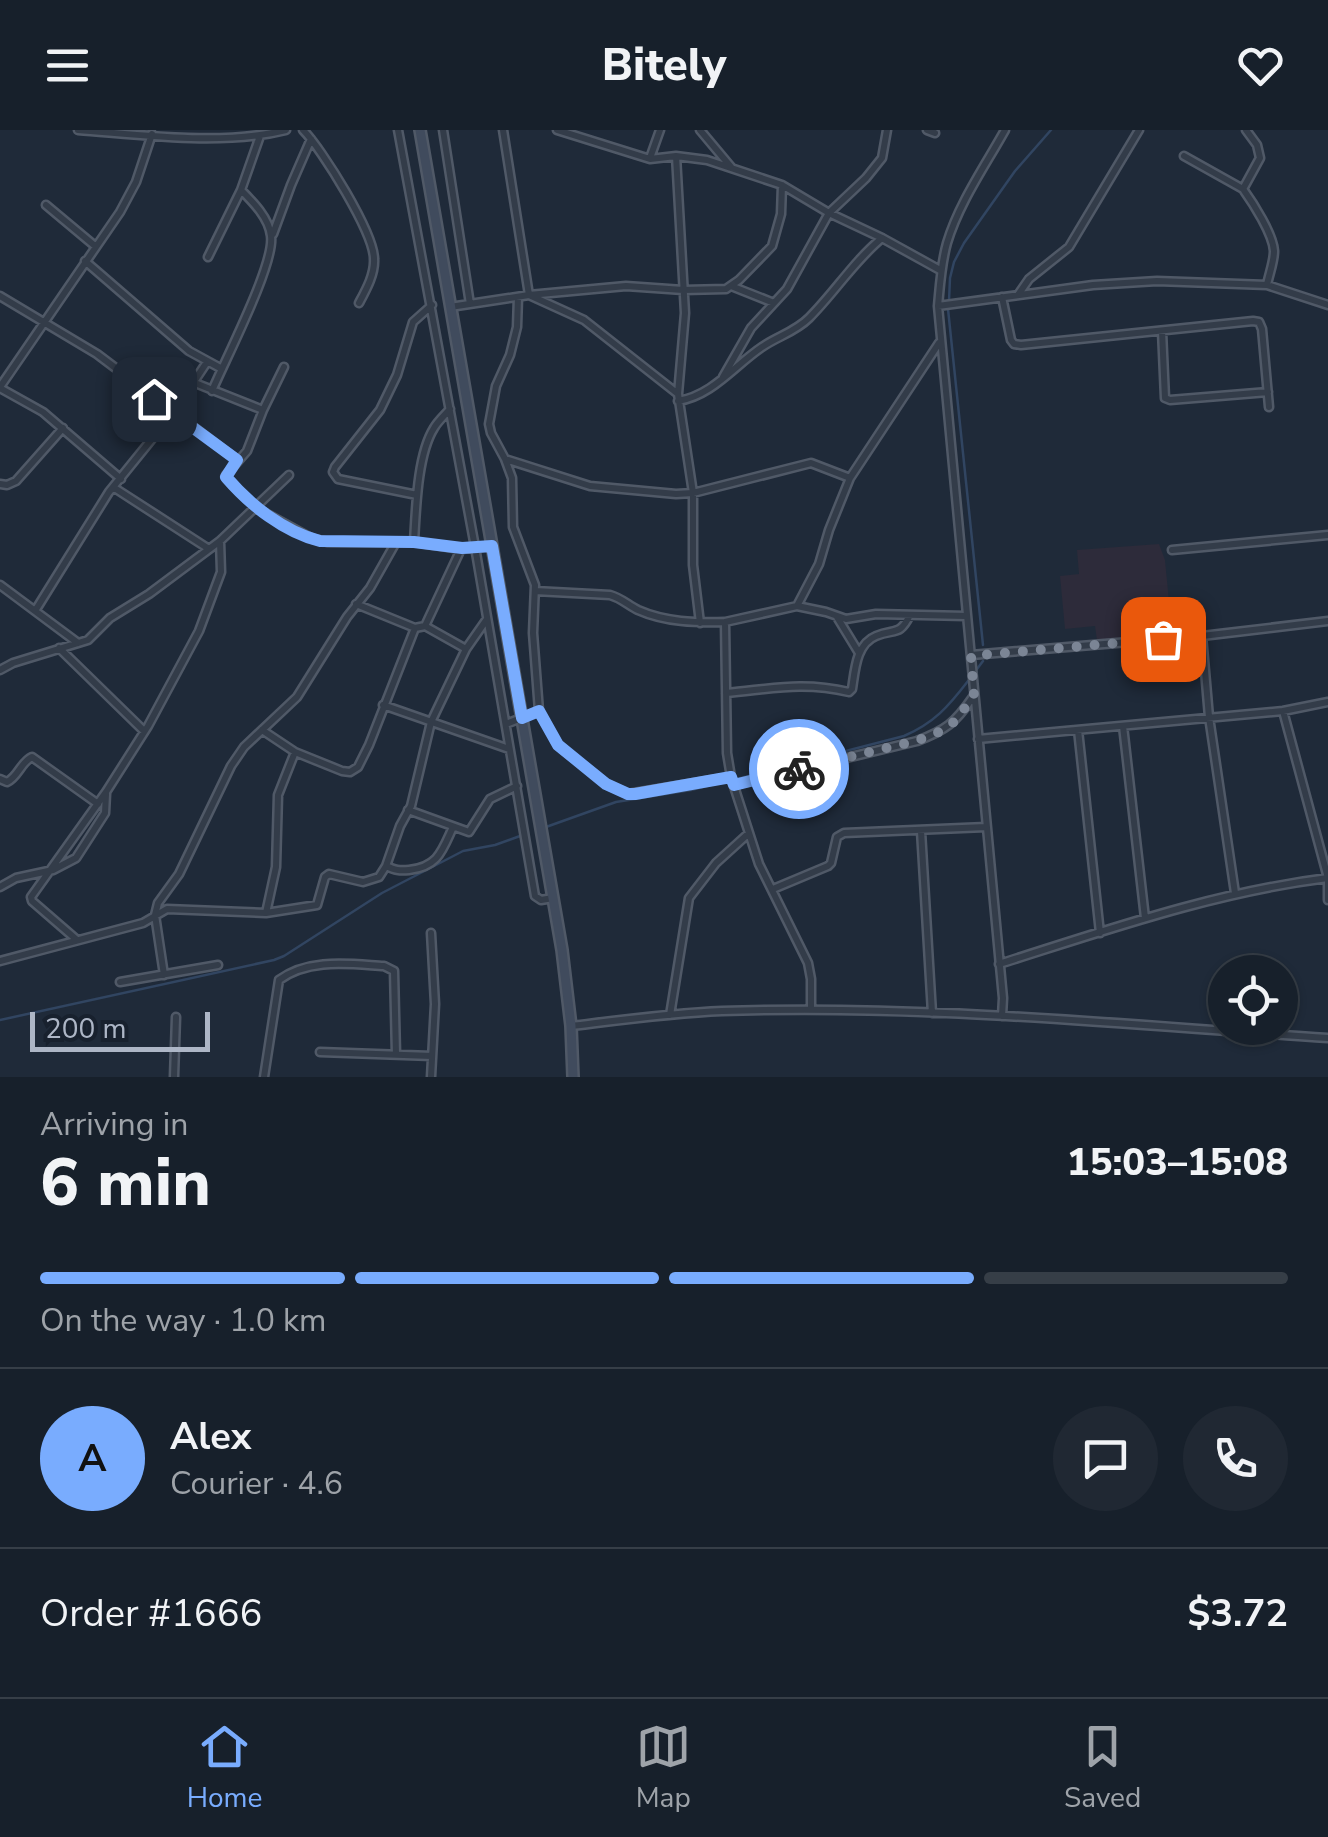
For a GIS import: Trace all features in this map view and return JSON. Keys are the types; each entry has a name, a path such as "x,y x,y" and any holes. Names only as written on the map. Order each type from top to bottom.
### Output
{"main road":[{"path":"420,130 554,898 571,1026 573,1077"}],"street":[{"path":"78,130 230,138 286,130"},
{"path":"304,130 340,180 371,247 375,260 359,302"},
{"path":"398,130 535,896 541,900 554,898"},
{"path":"502,130 530,295"},
{"path":"557,130 650,160 676,156 706,160 782,186 941,270"},
{"path":"650,160 660,130"},
{"path":"700,130 733,169"},
{"path":"723,378 751,328 787,289 829,213 882,158 887,130"},
{"path":"1002,1016 940,341 945,305 941,270 948,240 1005,130"},
{"path":"1018,295 1029,279 1070,247 1139,130"},
{"path":"1243,189 1260,158 1246,130"},
{"path":"444,131 470,304"},
{"path":"121,478 44,412 0,388 129,197 152,134"},
{"path":"208,257 241,190 260,136"},
{"path":"212,391 262,277 272,237 312,138"},
{"path":"676,156 685,313 678,398 693,493 693,564 700,623"},
{"path":"1184,156 1243,189 1273,244 1267,285"},
{"path":"450,307 626,286 722,290 732,286 772,246 782,214 782,186"},
{"path":"241,190 260,211 272,237"},
{"path":"46,205 95,246"},
{"path":"530,295 584,320 678,398 698,396 763,346 806,321 856,260 882,238"},
{"path":"85,261 189,351 222,369"},
{"path":"945,305 1093,284 1157,281 1267,285 1328,305"},
{"path":"732,286 774,304"},
{"path":"0,296 97,354 237,460"},
{"path":"518,297 517,328 496,386 488,424 512,478 513,527 534,580 533,633 539,711 558,745 606,784 635,794 732,781 928,736 954,722 974,696"},
{"path":"1002,297 1011,340 1021,345 1259,322 1269,407"},
{"path":"417,495 338,479 334,472 380,410 397,374 412,322 432,305"},
{"path":"1162,330 1164,396 1168,399 1268,392"},
{"path":"797,606 819,564 850,478 940,341"},
{"path":"34,611 114,487 173,413 207,362"},
{"path":"284,367 247,451 226,477 256,508 313,540 414,542 462,548 492,546"},
{"path":"194,383 263,410"},
{"path":"414,542 426,447 435,426 450,408"},
{"path":"0,484 7,486 16,481 63,428"},
{"path":"506,459 590,486 676,494 811,463 850,478"},
{"path":"0,670 88,640 104,622 220,541 288,475"},
{"path":"114,487 209,549"},
{"path":"1172,550 1328,535"},
{"path":"78,940 31,900 144,732 202,626 222,568 220,541"},
{"path":"164,975 155,914 158,903 179,874 230,766 244,747 297,697 396,542"},
{"path":"425,626 462,548"},
{"path":"0,585 78,643"},
{"path":"535,592 610,595 647,613 700,623 725,622 797,606 846,619 876,614 966,616"},
{"path":"356,604 415,628 425,626 466,650"},
{"path":"726,693 792,685 849,692 860,652 872,637 904,628 910,615"},
{"path":"0,961 143,923 167,908 266,913 318,904 329,874 359,882 379,877 408,810 431,722 466,650 487,618"},
{"path":"837,618 860,652"},
{"path":"971,656 1328,621"},
{"path":"725,622 727,753 732,781 759,864 808,964 811,1010"},
{"path":"262,730 295,752 342,771 353,771 370,745 415,628"},
{"path":"1202,636 1208,717 1235,893"},
{"path":"60,648 144,732"},
{"path":"978,739 1284,710 1328,702"},
{"path":"383,705 510,749"},
{"path":"1284,710 1328,878 1328,900"},
{"path":"506,724 539,711"},
{"path":"1124,726 1144,918"},
{"path":"1078,730 1100,933"},
{"path":"266,913 276,867 278,795 295,752"},
{"path":"0,779 12,779 32,757 98,804"},
{"path":"408,810 469,832 490,799 516,786"},
{"path":"0,887 16,878 53,870 79,855 104,813 106,792"},
{"path":"773,889 828,866 837,837 844,834 986,827"},
{"path":"386,866 397,871 426,867 442,852 453,828"},
{"path":"921,831 932,1013"},
{"path":"670,1015 690,898 718,860 749,833"},
{"path":"999,964 1235,893 1328,878"},
{"path":"431,933 435,1004 432,1077"},
{"path":"120,982 218,965"},
{"path":"264,1077 278,980 316,965 384,966 394,972 396,1054"},
{"path":"982,1016 995,1010 1003,998"},
{"path":"571,1026 670,1015 811,1010 1002,1016 1328,1038"},
{"path":"174,1077 176,1017"},
{"path":"320,1052 432,1056"}],"shaded area":[{"path":"1159,544 1165,560 1172,633 1097,640 1095,626 1065,629 1060,576 1079,574 1077,550"}],"waterway":[{"path":"949,301 954,262 964,243 1015,171 1051,130"},
{"path":"948,309 983,645"},
{"path":"977,669 983,661"},
{"path":"737,779 904,736 940,713 968,681"},
{"path":"546,827 616,802 727,781"},
{"path":"0,1020 274,960 382,893 463,851 520,836"}],"way so far":[{"path":"799,769 916,741 944,730 974,696 971,656 1163,639"}],"route":[{"path":"154,399 237,460 226,477 256,508 306,536 320,541 492,546 522,718 539,711 558,745 608,785 635,794 731,777 734,785 799,769"}]}
